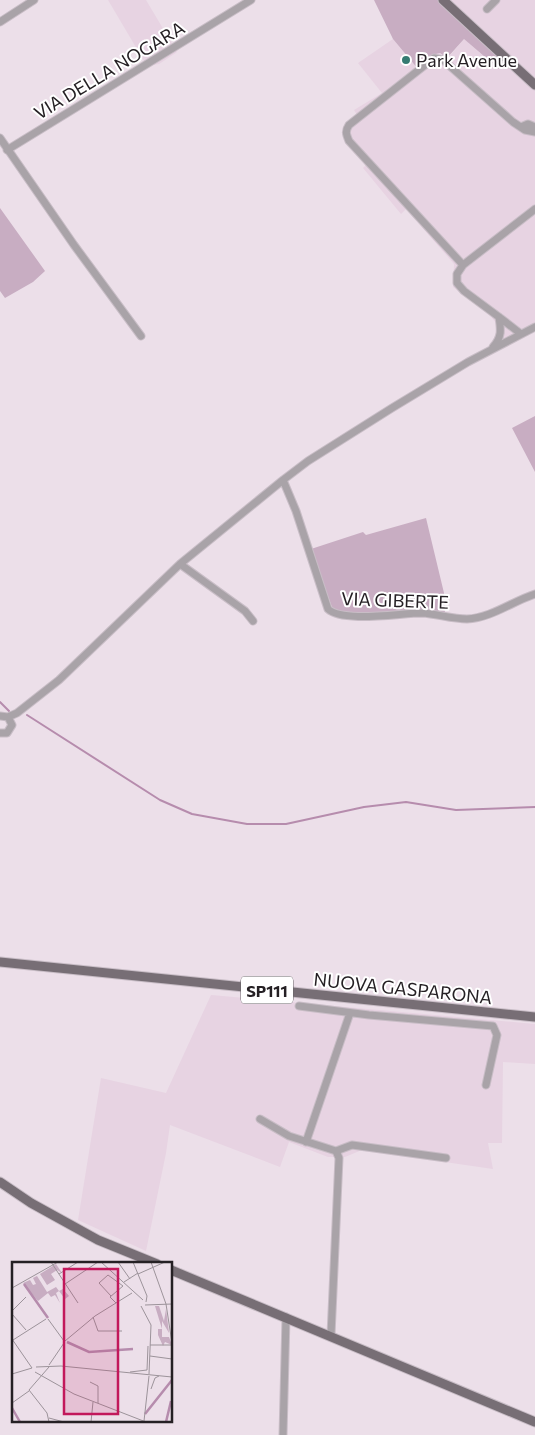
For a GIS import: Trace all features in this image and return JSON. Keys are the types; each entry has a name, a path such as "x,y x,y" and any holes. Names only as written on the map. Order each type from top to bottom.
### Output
{"main road":[{"path":"443,0 535,86"},
{"name":"NUOVA GASPARONA","path":"0,962 535,1018"},
{"path":"0,1182 31,1203 98,1240 152,1262"},
{"path":"172,1270 286,1316 535,1422"}],"street":[{"path":"0,22 34,0"},
{"name":"VIA DELLA NOGARA","path":"7,150 251,0"},
{"path":"487,9 496,0"},
{"path":"462,266 349,141 346,130 354,121 434,58 443,60 521,127 535,132"},
{"path":"521,127 528,124 535,128"},
{"path":"0,138 141,336"},
{"path":"521,334 464,292 457,283 457,274 462,266 535,208"},
{"path":"493,348 499,341 501,330 499,318"},
{"path":"510,326 512,339"},
{"path":"4,717 17,713 58,680 180,564 308,461 493,348 535,327"},
{"path":"501,330 512,339"},
{"name":"VIA GIBERTE","path":"283,480 296,511 328,609 333,614 373,616 421,613 467,619 486,615 535,594"},
{"path":"180,564 246,611 252,621"},
{"path":"0,734 7,733 11,728 11,722 4,717"},
{"path":"369,1015 372,1001"},
{"path":"299,1006 369,1015 493,1026 496,1036 486,1085"},
{"path":"306,1142 350,1013"},
{"path":"260,1119 289,1136 336,1150 352,1145 446,1158"},
{"path":"330,1335 339,1158 336,1150"},
{"path":"284,1435 286,1316"}],"shaded area":[{"path":"108,0 146,0 177,52 159,64 147,66"},
{"path":"374,0 438,0 506,61 499,69 464,39 447,58 440,53 432,55 418,69 393,39"},
{"path":"445,0 535,0 535,82"},
{"path":"393,39 418,69 432,55 440,53 448,58 464,39 498,69 506,61 535,89 535,324 491,347 499,327 489,314 453,287 454,264 406,209 401,214 363,168 367,164 344,136 357,115 354,110 382,93 358,63"},
{"path":"0,208 45,271 33,282 5,298 0,291"},
{"path":"535,416 535,472 512,428"},
{"path":"426,518 444,593 445,615 339,616 333,610 311,549 363,532 366,535"},
{"path":"211,995 535,1024 535,1064 503,1062 502,1143 488,1143 493,1169 362,1150 345,1157 328,1157 289,1142 280,1167 170,1125 146,1251 78,1220 101,1078 166,1093"}],"waterway":[{"path":"0,702 9,711"},
{"path":"27,715 160,800 192,814 247,824 286,824 364,807 406,802 456,810 535,807"}],"place":[{"name":"Park Avenue","path":"406,60"}]}
